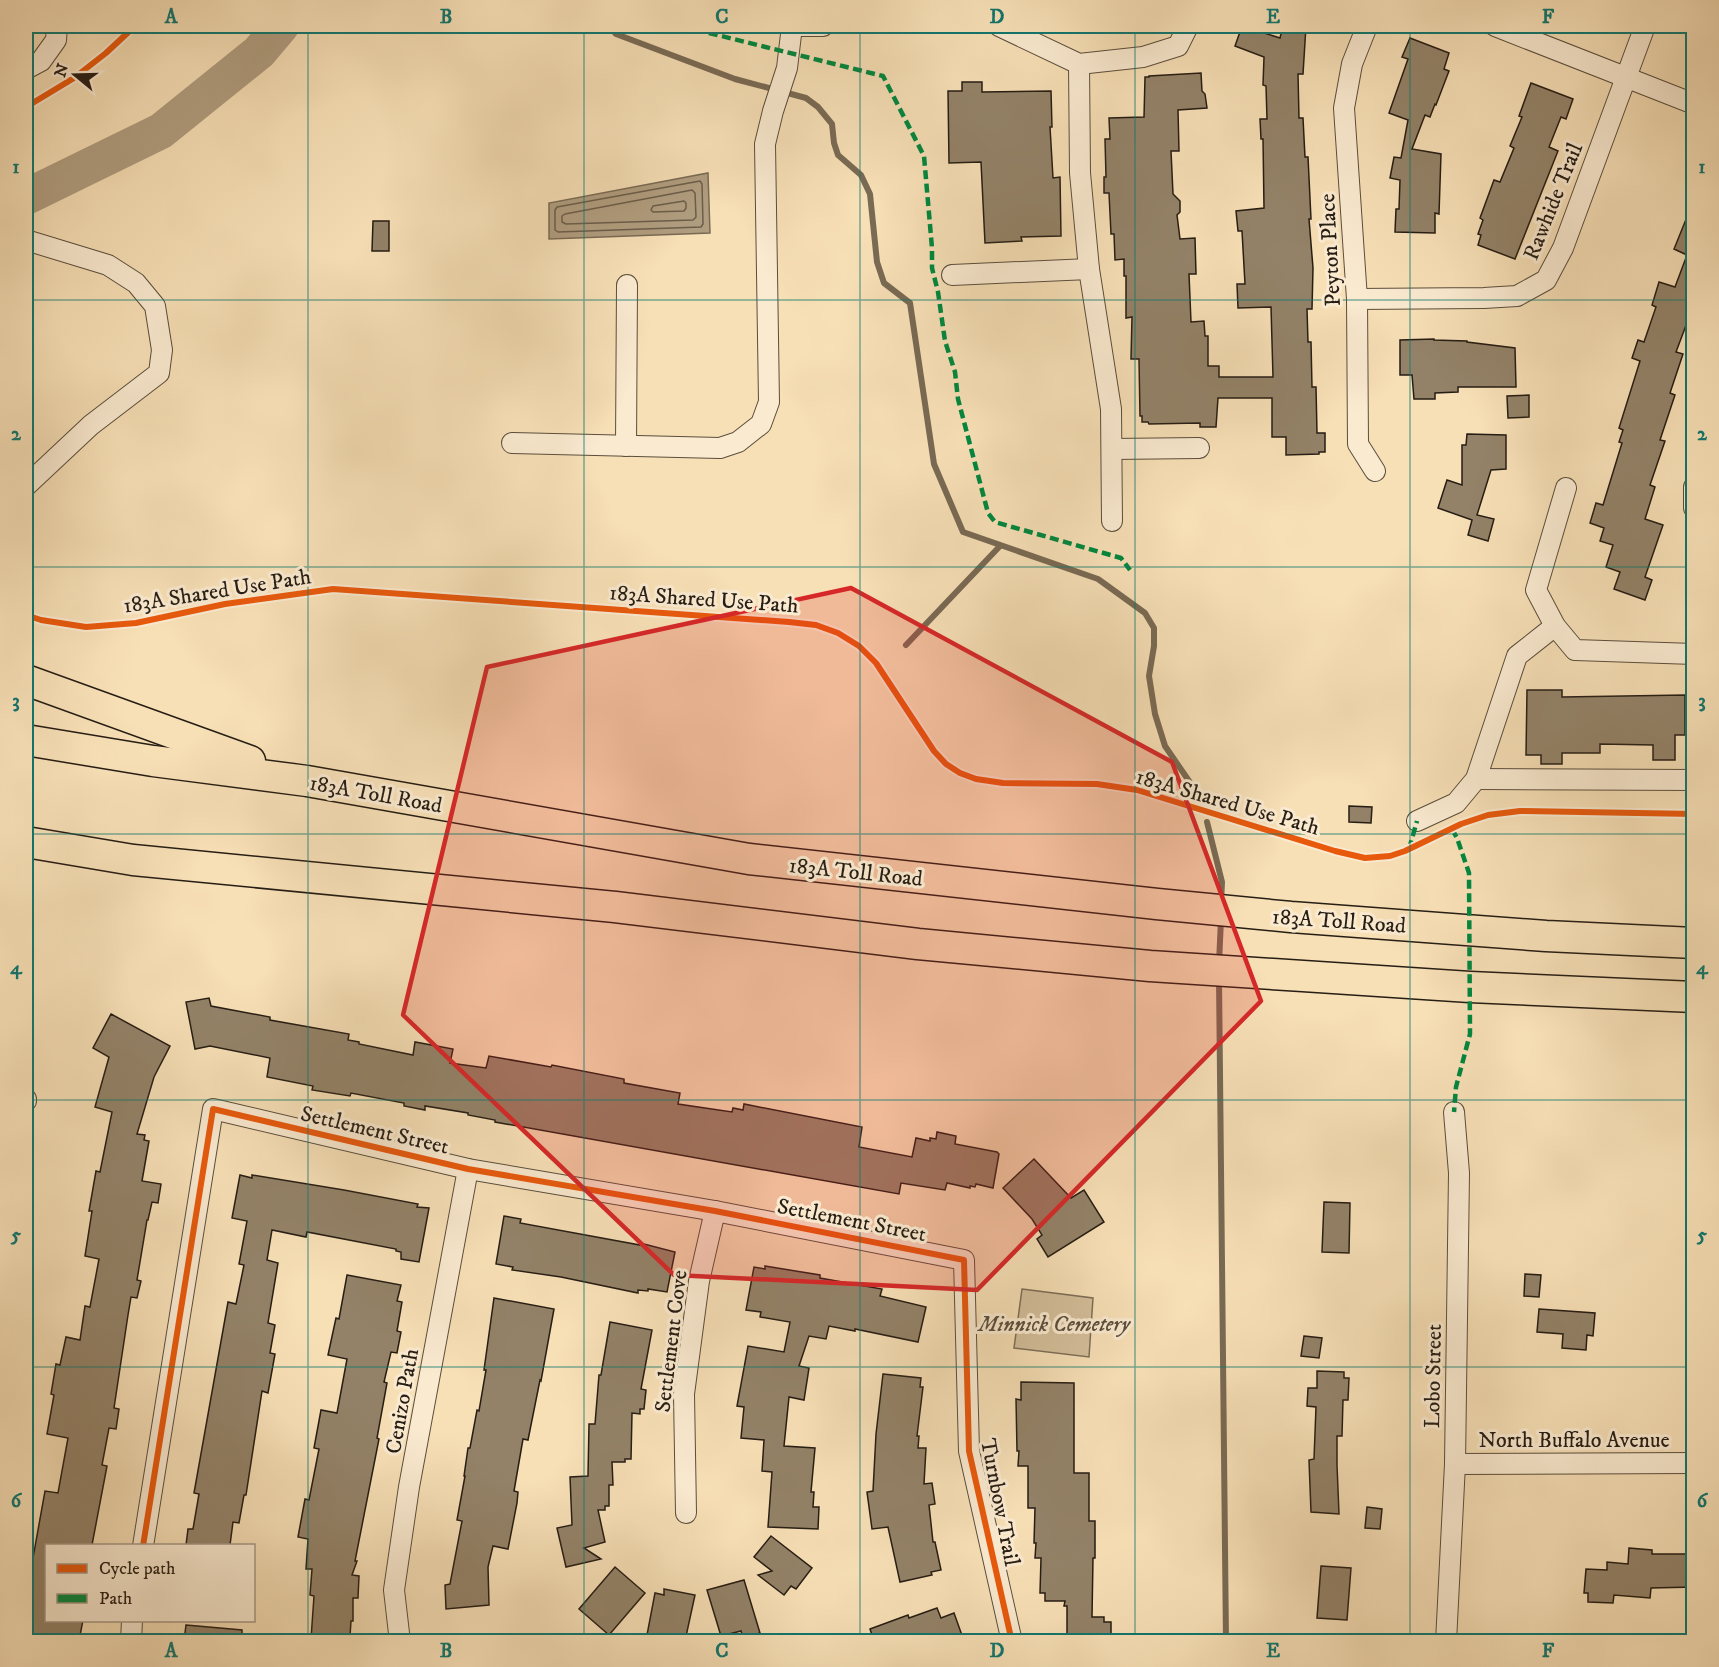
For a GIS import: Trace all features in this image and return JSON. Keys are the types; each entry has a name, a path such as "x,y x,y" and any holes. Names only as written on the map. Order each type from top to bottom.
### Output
{"highway":[{"path":"26,680 307,781"},
{"name":"183A Toll Road","path":"26,740 153,761 307,781 749,859 1291,917 1546,936 1694,943"},
{"path":"26,842 133,860 615,908 918,944 1150,966 1470,987 1694,997"},
{"path":"26,858 133,860"}],"street":[{"path":"26,69 41,61 56,40 57,26"},
{"path":"512,443 720,448 738,442 761,424 769,402 765,144 787,68 792,26 823,26"},
{"path":"999,26 1079,64 1143,57 1178,46 1188,26"},
{"name":"Peyton Place","path":"1367,26 1352,64 1344,108 1357,299 1359,444 1375,471"},
{"name":"Rawhide Trail","path":"1357,299 1517,296 1546,280 1563,248 1645,26"},
{"path":"1502,27 1694,104"},
{"path":"1079,64 1080,173 1089,269 1111,409 1112,521"},
{"path":"26,240 108,265 136,283 155,306 162,350 159,373 91,425 26,486"},
{"path":"952,275 1089,269"},
{"path":"626,446 627,285"},
{"path":"1112,449 1199,448"},
{"path":"1566,488 1536,590 1555,626 1575,650 1694,654"},
{"path":"1694,488 1694,508"},
{"path":"1417,821 1456,803 1476,779 1516,656 1555,626"},
{"path":"1476,779 1694,780"},
{"name":"Settlement Street","path":"143,1544 213,1109 468,1169 714,1211 964,1260"},
{"name":"Lobo Street","path":"1446,1641 1455,1464 1459,1173 1454,1112"},
{"name":"Cenizo Path","path":"400,1641 394,1590 409,1487 468,1169"},
{"name":"Settlement Cove","path":"686,1513 684,1394 699,1281 714,1211"},
{"name":"Turnbow Trail","path":"964,1260 969,1451 1012,1641"},
{"name":"North Buffalo Avenue","path":"1455,1464 1694,1462"},
{"path":"131,1641 132,1622"}],"highlighted area":[{"path":"851,588 1172,762 1261,1001 977,1290 674,1275 403,1015 487,667"}],"green space":[{"name":"Minnick Cemetery","path":"1022,1289 1093,1298 1089,1357 1014,1348"}],"water":[{"path":"708,173 710,233 549,239 549,203"}],"building":[{"path":"1242,26 1280,38 1283,26 1306,26 1303,74 1298,74 1299,118 1303,118 1305,157 1308,157 1313,268 1312,309 1307,309 1308,342 1311,342 1312,387 1316,387 1317,433 1325,433 1325,452 1319,452 1319,454 1286,455 1286,437 1272,437 1272,398 1218,398 1216,427 1200,427 1200,423 1149,424 1142,422 1142,416 1140,416 1139,359 1131,359 1132,317 1126,318 1124,259 1115,260 1109,193 1104,193 1104,177 1106,177 1105,139 1110,139 1109,118 1144,117 1145,77 1201,73 1202,91 1205,94 1207,108 1178,110 1179,151 1171,151 1173,194 1180,201 1180,212 1177,215 1180,239 1195,238 1196,274 1189,274 1191,322 1204,321 1205,336 1208,336 1208,366 1219,366 1219,377 1273,377 1271,307 1238,308 1237,284 1245,284 1242,231 1238,231 1236,211 1264,208 1263,139 1261,139 1260,119 1267,119 1266,86 1263,85 1264,57 1235,46"},
{"path":"1410,38 1449,53 1444,69 1449,71 1436,105 1430,117 1425,115 1412,149 1441,154 1439,214 1435,213 1435,233 1395,232 1400,180 1390,178 1394,157 1401,158 1408,120 1389,113 1408,59 1402,57"},
{"path":"962,82 982,82 982,92 1051,91 1052,127 1050,127 1053,178 1060,177 1061,236 1021,237 1022,241 985,243 981,162 949,163 948,91 962,91"},
{"path":"1531,83 1573,99 1566,119 1561,117 1549,147 1558,151 1515,259 1478,245 1481,235 1478,234 1483,220 1480,218 1494,180 1500,182 1514,148 1510,146 1522,117 1519,116"},
{"path":"1693,202 1694,304 1676,352 1683,354 1670,393 1675,395 1660,440 1665,441 1650,485 1655,487 1645,519 1663,525 1645,577 1652,580 1645,600 1614,589 1620,572 1606,567 1613,545 1600,541 1604,528 1590,523 1596,503 1603,505 1622,443 1619,442 1623,430 1619,428 1640,361 1632,358 1638,340 1644,342 1656,307 1652,305 1659,282 1675,287 1687,255 1674,249"},
{"path":"373,221 389,221 389,251 372,251"},
{"path":"1434,339 1515,348 1516,387 1458,387 1458,392 1435,393 1435,399 1414,399 1412,375 1400,375 1400,340"},
{"path":"1529,395 1529,417 1508,418 1507,396"},
{"path":"1467,434 1506,435 1506,469 1491,470 1477,515 1494,519 1488,541 1468,535 1472,520 1438,508 1447,480 1462,485 1462,445 1466,445"},
{"path":"1527,690 1562,690 1562,697 1685,695 1685,735 1675,735 1675,760 1653,760 1653,745 1600,744 1600,753 1562,753 1562,764 1541,764 1541,755 1526,755"},
{"path":"1349,806 1372,807 1371,823 1349,822"},
{"path":"209,998 211,1006 270,1017 270,1020 349,1034 348,1040 359,1042 359,1044 413,1055 415,1042 453,1049 450,1063 486,1068 489,1056 551,1067 552,1065 624,1079 624,1083 680,1093 678,1104 732,1112 733,1108 743,1110 744,1104 862,1127 859,1147 912,1157 916,1138 930,1141 930,1138 936,1139 937,1132 956,1136 955,1144 999,1154 993,1188 976,1184 975,1187 970,1186 970,1188 947,1183 945,1190 901,1183 899,1194 495,1122 495,1120 468,1115 468,1113 425,1106 425,1110 404,1106 404,1103 351,1093 350,1096 312,1090 313,1086 267,1077 270,1058 210,1046 195,1049 186,1002"},
{"path":"111,1014 170,1046 154,1077 137,1134 145,1135 144,1140 149,1141 142,1181 161,1184 158,1203 152,1202 147,1220 137,1280 141,1281 137,1298 131,1297 114,1408 119,1409 116,1429 109,1428 102,1465 107,1466 92,1544 45,1544 45,1622 83,1622 79,1641 26,1641 26,1597 45,1491 58,1493 68,1438 47,1434 54,1395 51,1394 56,1364 60,1365 66,1337 80,1340 85,1306 90,1307 99,1259 85,1256 92,1211 89,1211 96,1171 100,1172 112,1112 95,1107 109,1057 93,1048"},
{"path":"1034,1159 1071,1198 1084,1190 1104,1222 1048,1257 1037,1239 1042,1235 1032,1219 1003,1188"},
{"path":"240,1175 344,1190 429,1208 419,1262 401,1259 401,1252 396,1249 307,1232 306,1237 272,1230 267,1260 278,1263 268,1323 275,1325 270,1353 275,1354 268,1393 262,1391 246,1495 244,1495 239,1523 233,1522 230,1544 186,1544 188,1529 193,1529 199,1494 194,1493 228,1302 236,1304 244,1265 239,1264 247,1221 232,1218"},
{"path":"1324,1202 1350,1203 1349,1253 1322,1252"},
{"path":"504,1216 521,1219 520,1223 640,1245 640,1243 675,1252 667,1292 648,1289 648,1291 638,1290 638,1293 561,1277 512,1270 513,1267 496,1264"},
{"path":"765,1266 882,1289 880,1296 926,1307 918,1342 829,1326 826,1339 809,1336 799,1366 809,1368 804,1400 789,1397 784,1446 815,1448 811,1492 814,1492 813,1507 819,1507 818,1529 768,1527 772,1472 762,1471 764,1440 741,1438 744,1407 737,1406 748,1346 784,1352 790,1322 760,1317 761,1312 746,1310 754,1267 765,1269"},
{"path":"1525,1274 1541,1275 1539,1297 1524,1296"},
{"path":"347,1275 401,1285 397,1301 402,1302 397,1331 401,1332 397,1353 391,1352 384,1382 387,1383 377,1438 379,1439 355,1561 357,1561 352,1575 359,1576 358,1598 353,1598 353,1621 351,1621 350,1636 347,1636 346,1641 342,1641 311,1639 314,1596 310,1595 312,1569 306,1569 308,1539 298,1537 305,1499 309,1500 319,1449 314,1448 321,1410 337,1413 347,1359 328,1355 336,1318 339,1319"},
{"path":"494,1298 554,1309 528,1440 523,1439 514,1491 518,1492 517,1503 508,1549 493,1546 488,1567 489,1605 446,1609 445,1585 450,1584 462,1521 457,1520 468,1448 470,1448 477,1410 479,1411 486,1370 484,1370"},
{"path":"1539,1309 1595,1313 1593,1336 1587,1335 1586,1350 1562,1348 1563,1334 1537,1332"},
{"path":"610,1322 652,1330 641,1389 646,1390 644,1409 640,1409 640,1414 632,1413 631,1459 625,1459 625,1462 612,1462 613,1485 609,1485 609,1506 605,1506 605,1510 598,1510 605,1542 584,1548 601,1559 566,1567 557,1528 572,1525 570,1477 588,1476 589,1424 595,1424 599,1375 601,1375"},
{"path":"1304,1336 1322,1338 1319,1358 1301,1356"},
{"path":"1317,1371 1344,1372 1344,1378 1349,1378 1348,1400 1343,1400 1342,1436 1337,1436 1339,1514 1311,1512 1309,1460 1314,1459 1316,1407 1307,1406 1308,1388 1317,1388"},
{"path":"883,1374 921,1378 920,1387 923,1387 917,1436 919,1436 918,1448 926,1448 924,1484 932,1483 935,1504 929,1505 933,1542 935,1542 941,1570 931,1572 932,1575 900,1582 888,1527 872,1529 867,1492 873,1491 876,1434"},
{"path":"1021,1382 1074,1383 1074,1473 1089,1473 1089,1521 1095,1521 1092,1617 1104,1617 1104,1622 1111,1622 1111,1638 1104,1638 1104,1641 1067,1639 1065,1601 1045,1601 1045,1593 1040,1593 1041,1558 1035,1558 1035,1508 1028,1508 1028,1466 1018,1466 1016,1399 1021,1400"},
{"path":"1367,1507 1382,1509 1380,1529 1365,1528"},
{"path":"771,1536 812,1568 796,1589 791,1586 784,1595 758,1575 772,1571 754,1557"},
{"path":"1629,1548 1652,1550 1652,1554 1694,1554 1694,1587 1651,1588 1650,1598 1614,1595 1613,1603 1588,1602 1588,1593 1584,1593 1586,1569 1607,1570 1607,1562 1628,1564"},
{"path":"1321,1566 1351,1568 1347,1620 1317,1618"},
{"path":"615,1567 645,1593 609,1635 579,1609"},
{"path":"744,1580 760,1633 743,1638 741,1631 721,1636 707,1590"},
{"path":"664,1589 695,1595 685,1641 657,1641 658,1637 647,1635 655,1593 664,1595"},
{"path":"937,1608 941,1618 954,1613 964,1641 874,1641 870,1629 908,1615 909,1618"},
{"path":"186,1625 242,1630 242,1641 184,1641"}],"waterway":[{"path":"26,197 161,131 259,52 281,26"},
{"path":"609,26 616,34 735,79 806,98 818,107 832,124 838,155 861,175 870,194 877,262 884,283 910,303 934,464 963,532 1098,579 1145,613 1154,628 1154,646 1149,676 1155,714 1165,746 1202,800"},
{"path":"906,645 1000,546"},
{"path":"1207,822 1222,882 1221,903"},
{"path":"1219,963 1221,919"},
{"path":"1219,979 1226,1642"}],"marked path":[{"path":"699,26 701,31 883,76 924,156 932,268 945,341 955,372 958,399 988,513 995,522 1121,558 1130,570"},
{"path":"1409,849 1417,821"},
{"path":"1452,829 1469,873 1470,1034 1456,1087 1454,1112"}],"cycle path":[{"path":"26,107 74,78 135,26"},
{"name":"183A Shared Use Path","path":"26,615 41,620 86,627 136,623 225,604 333,589 816,625 838,633 859,646 876,663 934,751 946,764 976,779 1003,783 1097,784 1137,790 1335,851 1365,858 1390,856 1405,851 1461,824 1488,815 1520,811 1694,814"},
{"path":"143,1544 213,1109 468,1169 715,1211 964,1260 969,1451 1012,1642"}]}
